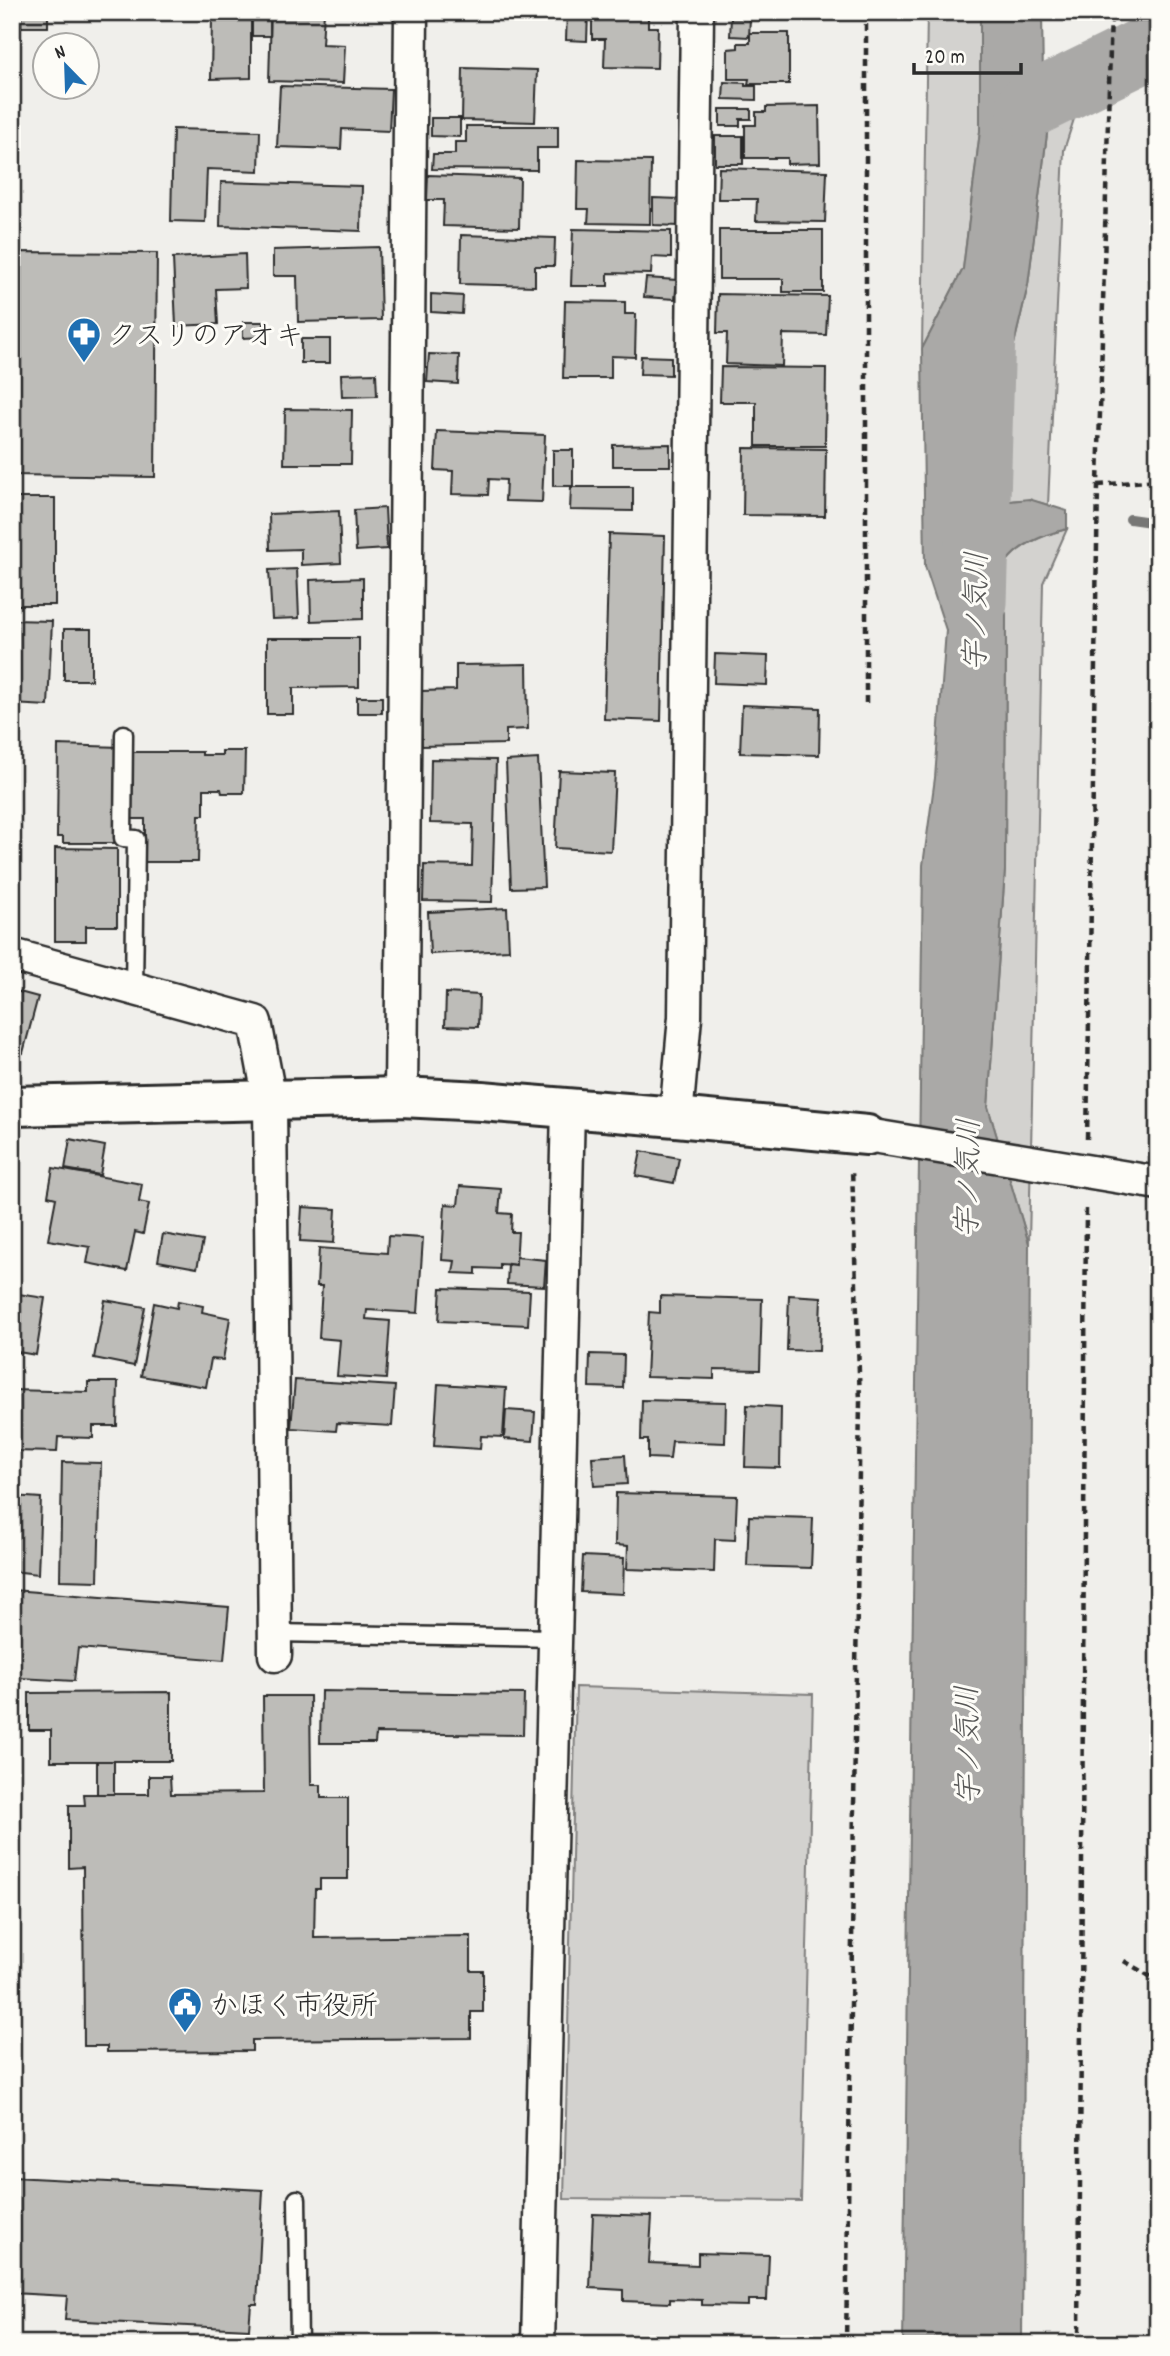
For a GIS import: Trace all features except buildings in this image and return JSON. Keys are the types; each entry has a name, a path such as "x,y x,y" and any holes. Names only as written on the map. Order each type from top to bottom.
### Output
{"street":[{"path":"401,1097 411,12"},
{"path":"676,1117 685,1017 697,12"},
{"path":"12,955 254,1022 270,1101 274,1644"},
{"path":"12,1107 401,1097 568,1108 859,1134 1158,1183"},
{"path":"538,2344 568,1108"}],"lane":[{"path":"124,734 123,838 136,839 134,990"},
{"path":"274,1644 556,1638"},
{"path":"297,2199 299,2344"}],"path":[{"path":"866,12 866,704"},
{"path":"1079,2344 1086,1170 1098,485 1111,12"},
{"path":"1098,485 1158,480"},
{"path":"846,2344 860,1402 859,1134"},
{"path":"1125,1961 1158,1981"}],"shaded area":[{"path":"927,12 980,12 980,131 963,269 922,349"},
{"path":"1107,76 1074,119 1064,150 1048,505 1035,501 1013,501 962,519 958,496 971,434 1008,370 1028,285 1049,118"},
{"path":"1067,529 1043,583 1029,1244 988,1107 1005,870 1006,614 997,583 1001,571 1014,553 1034,540"},
{"path":"576,1687 813,1694 801,2201 564,2199"}],"water":[{"path":"980,12 1042,12 1043,80 1107,55 1107,76 1049,118 1028,285 1008,370 971,434 958,496 962,519 1002,502 1029,499 1067,511 1067,529 1034,540 1014,553 1001,571 998,586 1006,614 1005,870 988,1107 1029,1244 1022,2344 903,2344 923,865 935,778 946,630 925,566 922,349 963,269 980,131"}],"waterway":[{"path":"1029,106 1158,43"},
{"name":"宇ノ気川","path":"975,603 983,331"},
{"path":"1130,519 1158,523"}],"place":[{"name":"クスリのアオキ","path":"84,364"},
{"name":"かほく市役所","path":"185,2034"}]}
